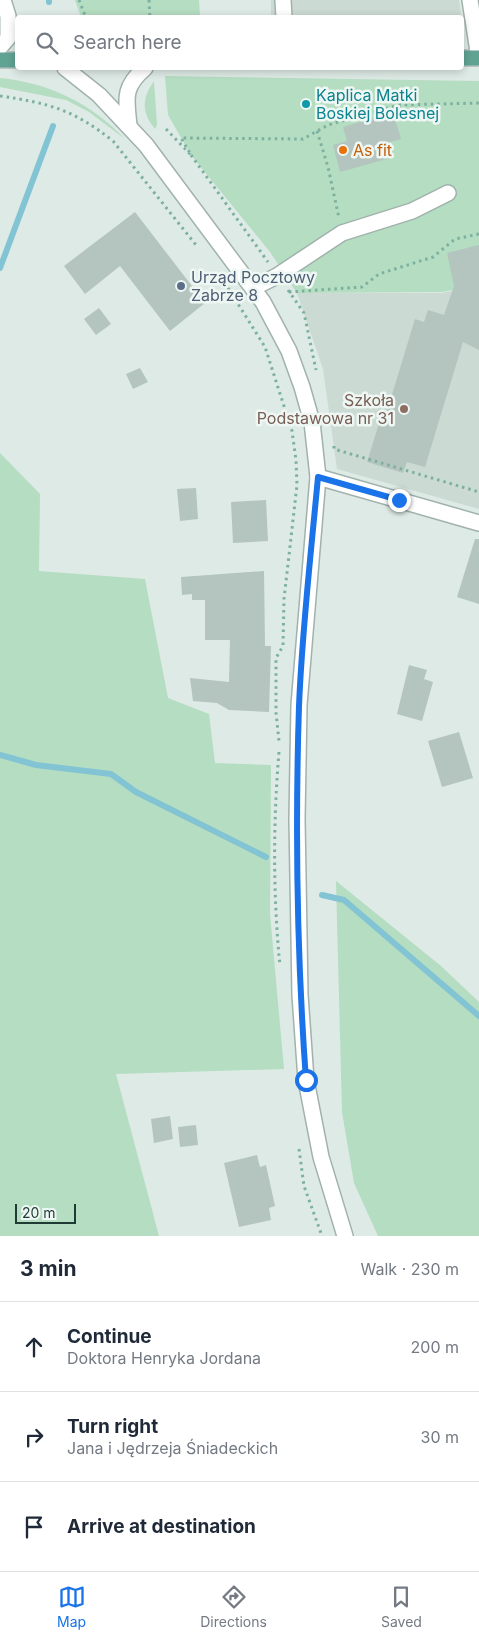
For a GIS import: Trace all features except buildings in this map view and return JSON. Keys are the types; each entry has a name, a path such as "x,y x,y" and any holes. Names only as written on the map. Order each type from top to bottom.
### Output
{"main road":[{"path":"464,58 479,58"},
{"path":"0,60 15,60"}],"street":[{"path":"0,47 8,38 12,21 3,0"},
{"path":"283,0 284,15"},
{"path":"470,0 479,58"},
{"path":"68,70 99,95 129,125 253,288 289,350 312,422 318,477 299,705 297,829 300,995 308,1090 321,1157 345,1236"},
{"path":"129,125 126,102 130,82 142,70"},
{"path":"253,288 277,276 342,233 412,211 448,193"},
{"path":"318,477 479,523"}],"path":[{"path":"79,0 85,15"},
{"path":"149,0 150,15"},
{"path":"0,96 30,100 62,108 113,141 200,251"},
{"path":"181,138 303,139 328,125 399,106 479,102"},
{"path":"191,156 166,129 181,138 191,156 304,313 317,371"},
{"path":"317,131 328,167 342,233"},
{"path":"289,292 362,286 379,274 433,257 455,239 479,234"},
{"path":"223,280 265,347 292,431 297,485 284,599"},
{"path":"332,439 334,449 479,492"}],"shaded area":[{"path":"271,0 459,0 462,15 271,15"},
{"name":"Szkoła Podstawowa nr 31","path":"479,286 479,509 337,469 323,369 297,293 441,293"}],"green space":[{"path":"75,0 199,0 200,15 80,15"},
{"path":"165,76 479,81 479,285 442,292 297,293 270,252 191,155 168,115"},
{"path":"0,78 35,85 68,97 98,115 125,139 89,112 66,100 0,87"},
{"path":"154,81 157,125 155,129 145,111 145,99"},
{"path":"0,453 40,494 39,571 145,579 168,698 209,714 215,763 271,765 270,914 284,1069 116,1074 159,1236 0,1236"},
{"path":"336,881 441,966 479,1002 479,1236 378,1236 354,1183 342,1112"}],"waterway":[{"path":"0,268 53,126"},
{"path":"0,755 36,765 111,774 136,792 266,857"},
{"path":"322,895 344,900 479,1016"}],"place":[{"name":"Kaplica Matki Boskiej Bolesnej","path":"306,104"},
{"name":"As fit","path":"343,150"},
{"name":"Urząd Pocztowy Zabrze 8","path":"181,286"},
{"name":"Szkoła Podstawowa nr 31","path":"404,409"}],"route":[{"path":"306,1080 300,995 298,896 299,705 308,578 318,477 399,500"}]}
